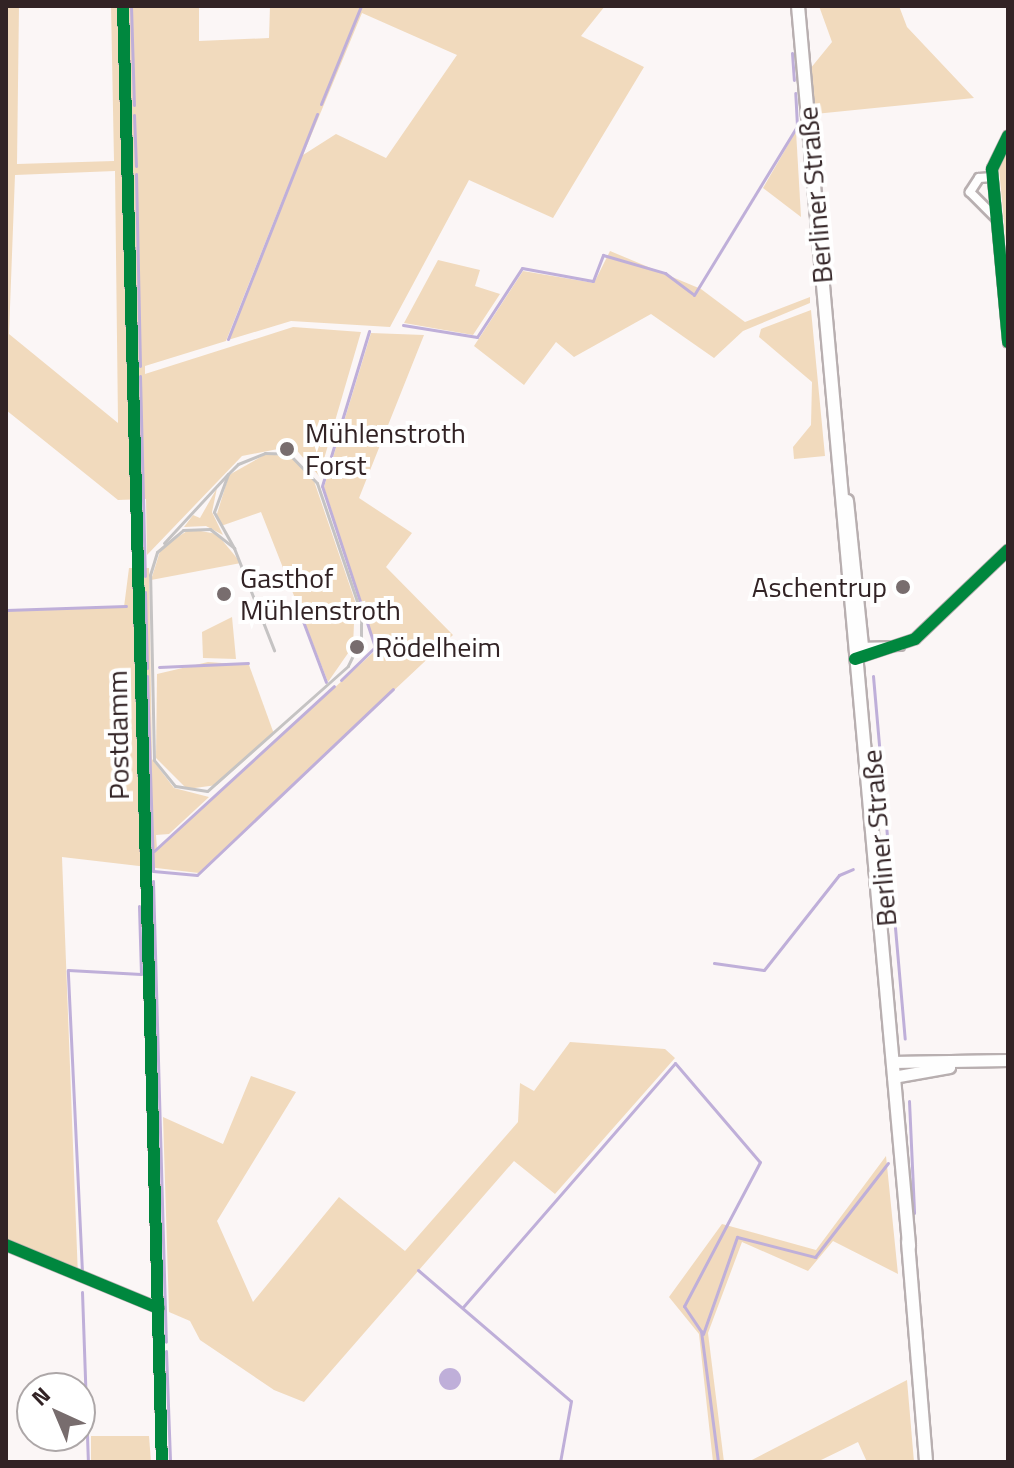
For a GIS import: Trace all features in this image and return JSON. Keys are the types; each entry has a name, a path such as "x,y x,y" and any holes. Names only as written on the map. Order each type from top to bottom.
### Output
{"main road":[{"name":"Berliner Straße","path":"798,6 895,1062 926,1462"},
{"path":"895,1062 1008,1060"},
{"path":"896,1077 965,1063"}],"street":[{"name":"Postdamm","path":"123,6 162,1462"},
{"path":"1008,136 993,177 1008,342"},
{"path":"993,177 979,178 970,192 997,219"},
{"path":"859,653 904,646 1008,550"},
{"path":"6,1245 158,1308"}],"shaded area":[{"path":"6,6 19,6 17,164 114,161 111,6 199,6 199,41 269,38 270,6 605,6 581,36 644,67 553,218 469,180 390,327 291,321 228,340 291,178 226,341 145,366 145,374 293,327 361,332 319,476 293,446 242,456 147,555 146,499 118,500 6,410","holes":["362,13 457,55 386,158 336,134 303,155","115,171 118,423 9,334 15,175"]},
{"path":"819,6 899,6 907,27 974,98 815,114 810,69 832,42"},
{"path":"796,131 801,217 763,188"},
{"path":"1008,148 1008,265 999,168"},
{"path":"610,251 701,289 745,322 810,297 810,303 743,331 714,358 651,314 574,357 556,342 524,385 474,346 523,271 594,283"},
{"path":"438,260 480,270 475,286 500,294 473,335 404,323"},
{"path":"811,310 825,456 794,459 793,447 811,425 812,382 759,337 761,329"},
{"path":"371,333 424,335 359,498 412,533 386,567 453,635 199,873 62,857 78,1277 6,1242 6,611 124,607 129,568 149,568 152,759 174,788 209,797 169,834 156,835 157,849 376,650 324,487"},
{"path":"266,454 293,457 313,478 355,601 353,646 328,682 261,512 221,526 216,517 229,475"},
{"path":"217,488 212,512 223,535 206,526 184,527 193,515 200,518"},
{"path":"190,529 217,534 241,563 151,580 161,548"},
{"path":"232,617 236,659 203,658 202,632"},
{"path":"208,662 249,665 274,734 217,785 187,789 156,758 157,674"},
{"path":"570,1042 665,1049 675,1058 555,1194 514,1161 304,1402 274,1390 200,1340 190,1321 169,1312 163,1117 223,1144 251,1076 296,1092 217,1221 253,1302 339,1197 405,1251 518,1122 520,1083 534,1091"},
{"path":"886,1156 898,1274 833,1241 808,1271 742,1242 708,1333 724,1462 713,1462 699,1334 669,1297 722,1224 816,1250"},
{"path":"450,1368 461,1379 450,1390 439,1379"},
{"path":"907,1380 914,1462 867,1462 858,1442 817,1462 748,1462"},
{"path":"96,1436 149,1436 151,1462 91,1462 91,1452 96,1452"}],"waterway":[{"path":"131,6 134,105"},
{"path":"321,104 361,6"},
{"path":"792,53 794,80"},
{"path":"403,325 477,337 522,268 593,281 603,255 665,273 694,295 797,126 795,93"},
{"path":"228,339 317,114"},
{"path":"134,115 136,166"},
{"path":"136,174 140,366"},
{"path":"341,680 375,647 322,486 369,331"},
{"path":"140,376 145,576"},
{"path":"145,592 147,668"},
{"path":"6,610 126,606"},
{"path":"298,608 326,682"},
{"path":"159,667 248,663"},
{"path":"147,676 153,871 197,875 393,689"},
{"path":"873,676 905,1039"},
{"path":"154,851 334,686"},
{"path":"714,963 764,970 839,875 853,869"},
{"path":"153,881 166,1342"},
{"path":"82,1272 68,970 141,974 139,906"},
{"path":"463,1307 675,1063 760,1162 684,1306 701,1331 718,1462"},
{"path":"909,1101 914,1213"},
{"path":"703,1334 737,1237 815,1257 888,1163"},
{"path":"418,1270 571,1401 560,1462"},
{"path":"82,1292 88,1462"},
{"path":"166,1351 170,1462"}],"railway":[{"path":"164,543 228,474 238,464 265,453 289,454 317,483 361,613 361,639 348,666 207,791 175,786 154,760 150,575 157,552 183,530 210,529 234,548 214,512 228,474"},
{"path":"234,548 274,650"}],"cycle path":[{"path":"123,6 162,1462"},
{"path":"1008,136 992,169 1008,342"},
{"path":"855,659 915,639 1008,550"},
{"path":"6,1245 158,1308"}],"place":[{"name":"Mühlenstroth Forst","path":"287,449"},
{"name":"Aschentrup","path":"903,587"},
{"name":"Gasthof Mühlenstroth","path":"224,594"},
{"name":"Rödelheim","path":"357,647"}]}
